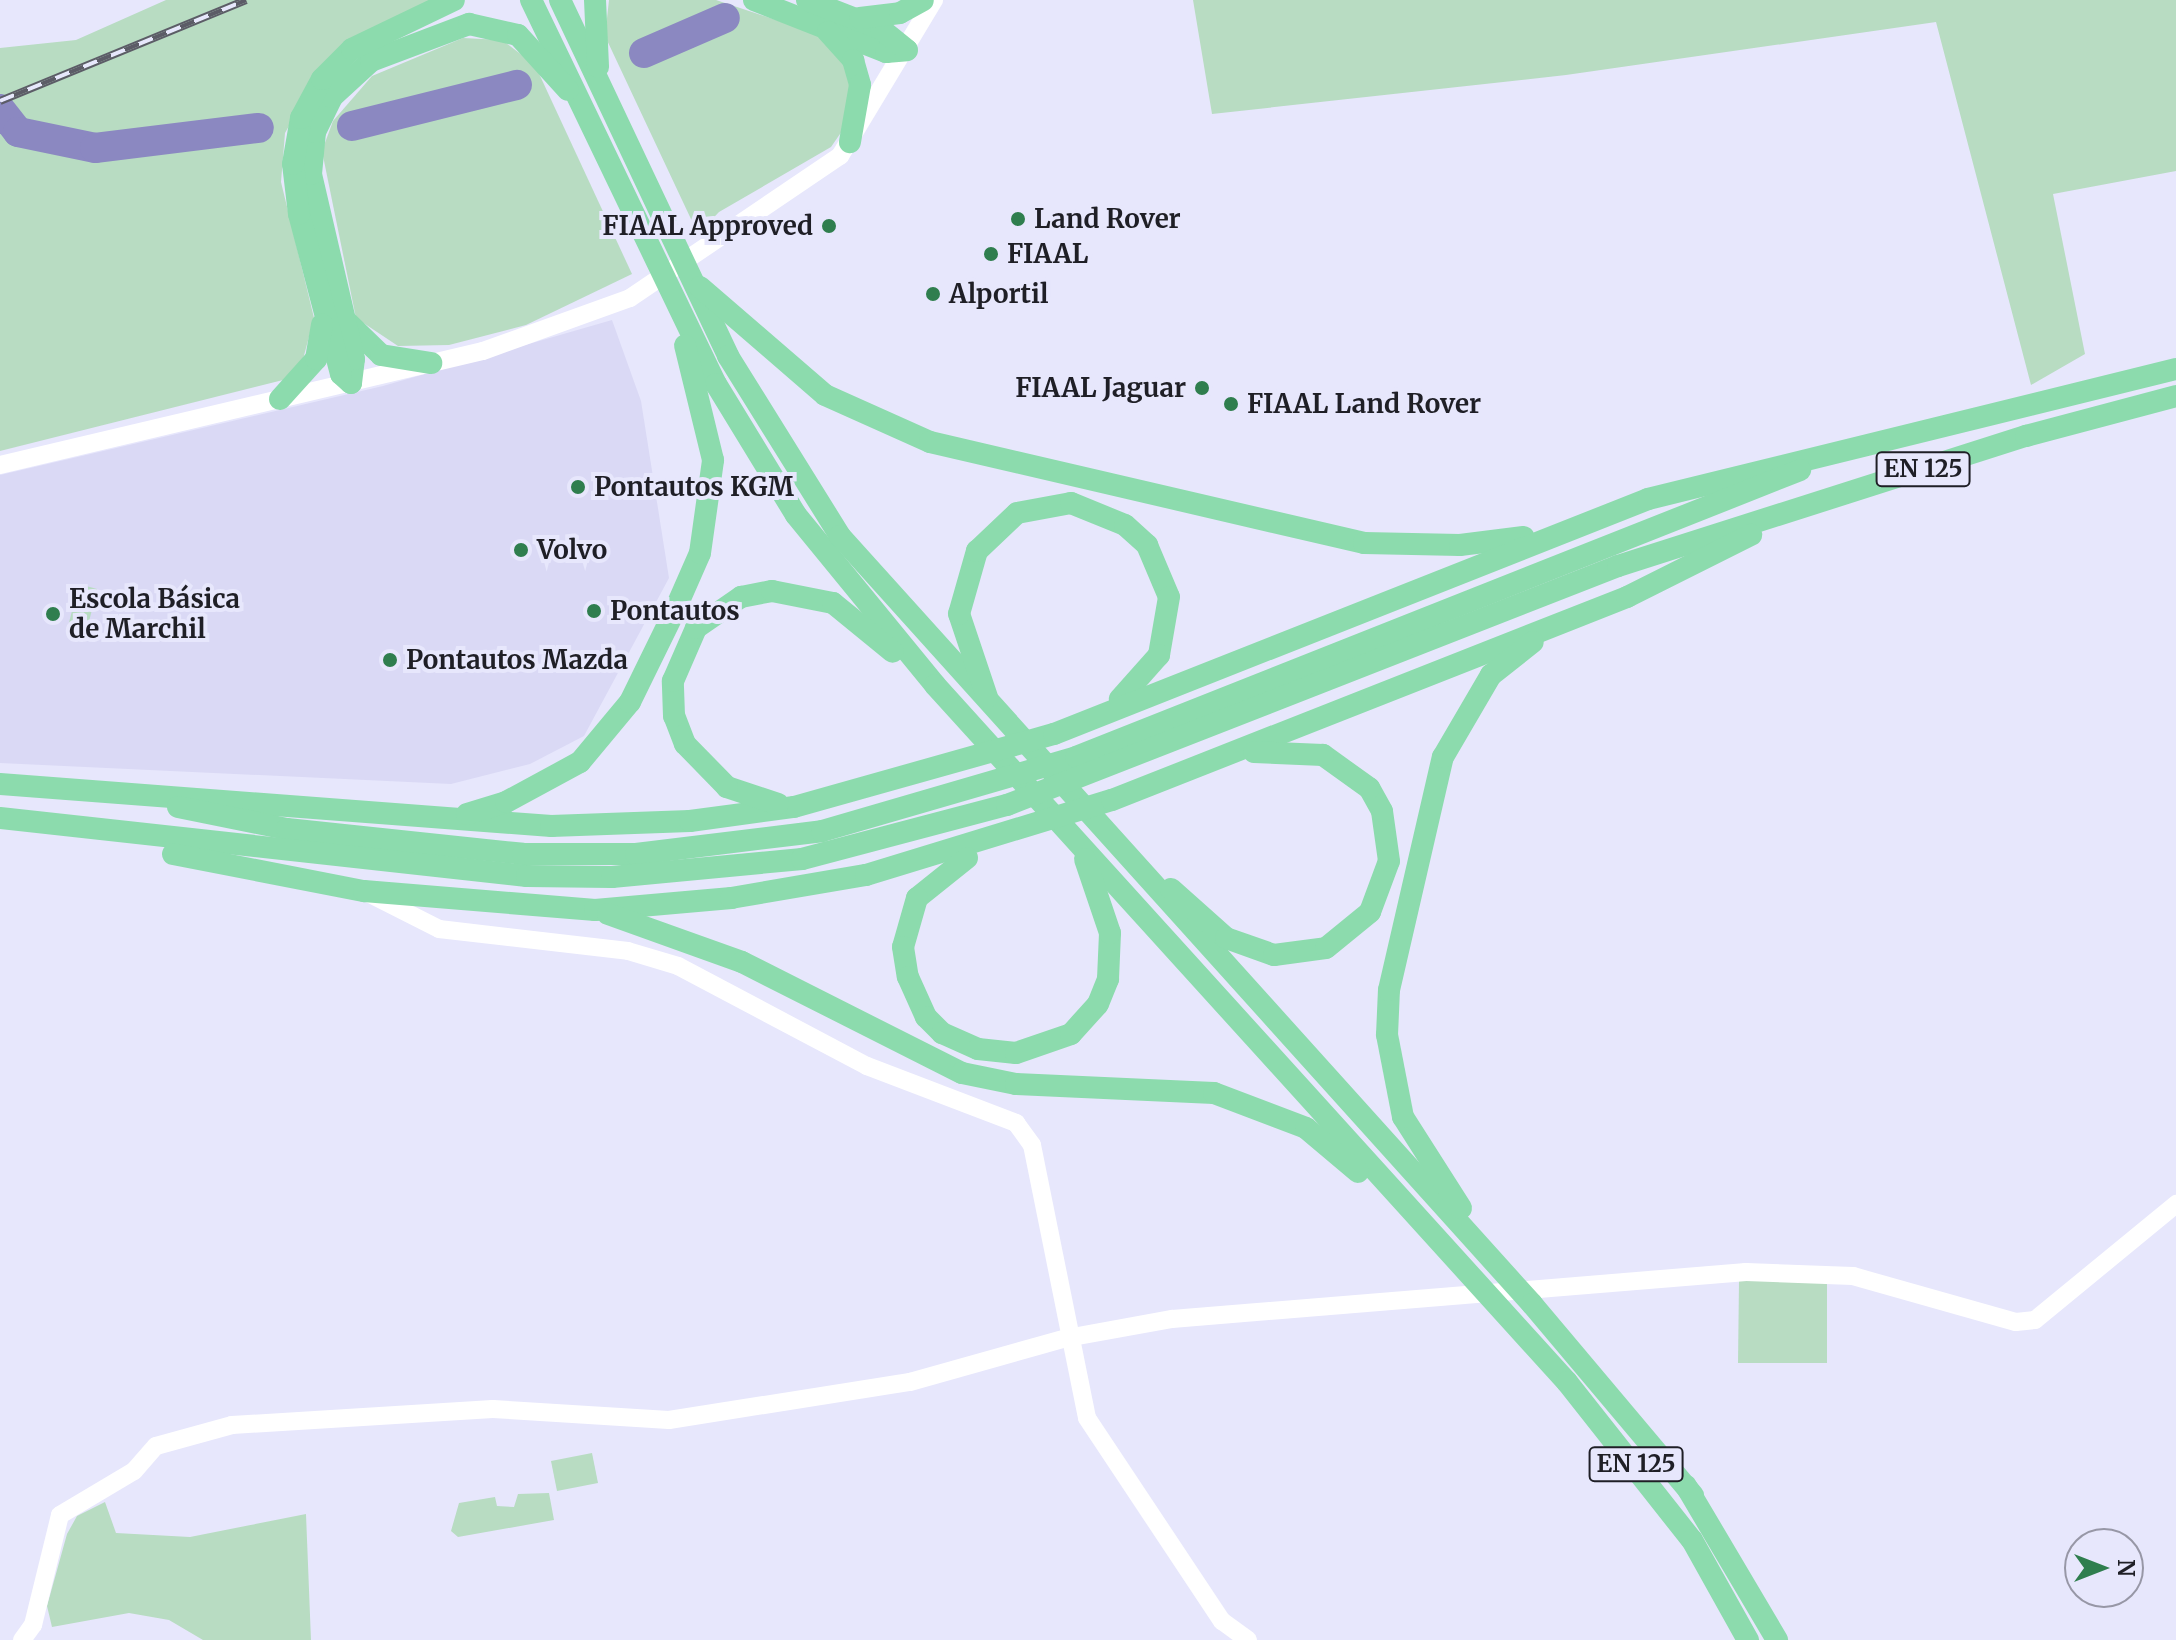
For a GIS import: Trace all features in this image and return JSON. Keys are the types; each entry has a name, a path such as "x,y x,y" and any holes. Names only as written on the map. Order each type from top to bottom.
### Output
{"main road":[{"path":"431,363 381,355 331,310 295,189 301,118 322,79 352,49 454,0"},
{"path":"531,0 672,295 796,515 935,685 1463,1276"},
{"path":"560,0 691,278 795,473 879,585 1511,1273"},
{"path":"595,0 600,88"},
{"path":"754,0 886,52 907,50"},
{"path":"807,0 894,36 907,50"},
{"path":"836,11 878,18 923,0"},
{"path":"351,383 341,374 311,152 323,112 345,80 371,61 469,24 518,35 579,101"},
{"path":"817,25 838,38 860,85 850,142"},
{"path":"691,278 825,395 930,442 1364,543 1460,545 1582,524"},
{"path":"461,816 544,785 607,734 630,702 700,553 713,460 672,295"},
{"path":"280,399 316,359 331,310"},
{"name":"EN 125","path":"1846,452 2176,369"},
{"name":"EN 125","path":"1819,501 2176,396"},
{"path":"0,784 622,826 823,801 1054,734 1582,524 1711,481 1846,452"},
{"path":"116,794 287,829 523,854 636,854 822,831 1076,757 1846,452"},
{"path":"1511,1273 1452,1198 1403,1117 1387,1035 1389,990 1426,809 1465,713 1491,675 1523,648 1819,501"},
{"path":"94,834 527,876 612,877 802,859 1007,805 1618,566 1819,501"},
{"path":"994,713 959,614 977,551 1017,513 1071,503 1099,510 1125,525 1161,569 1167,625 1142,680 1054,734"},
{"path":"823,801 751,798 704,770 685,744 674,716 673,681 696,628 741,597 807,596 833,603 935,685"},
{"path":"0,818 94,834 364,891 434,901 595,910 791,890 1031,829 1627,597"},
{"path":"1107,836 1226,938 1274,955 1303,954 1351,933 1384,890 1389,861 1385,823 1369,788 1345,767 1299,749 1203,764"},
{"path":"1031,829 930,881 906,934 908,977 926,1017 978,1049 1038,1049 1071,1034 1098,1004 1108,979 1110,933 1081,846"},
{"path":"595,910 703,945 962,1073 1016,1084 1178,1089 1263,1109 1343,1156 1463,1276"},
{"name":"EN 125","path":"1511,1273 1539,1303 1693,1495 1777,1640"},
{"name":"EN 125","path":"1463,1276 1633,1461 1692,1540 1748,1640"}],"street":[{"path":"0,465 351,383 544,334 630,298 769,208 850,142 934,0"},
{"path":"364,891 423,924 628,951 678,966 867,1066 1016,1123 1032,1145 1067,1338 1087,1418 1222,1621 1248,1640"},
{"path":"423,924 417,913 434,901"},
{"path":"22,1640 33,1625 60,1515 134,1471 156,1446 183,1436 232,1425 493,1409 682,1419 910,1382 1067,1338 1267,1307 1805,1271 1853,1276 2016,1322 2035,1320 2176,1204"}],"shaded area":[{"path":"612,320 641,401 669,578 584,736 530,764 451,784 0,763 0,475 383,386"}],"green space":[{"path":"166,0 435,0 325,62 285,133 281,182 314,318 302,363 283,380 0,451 0,48 76,40"},
{"path":"609,0 716,0 818,34 839,52 851,83 849,121 831,147 719,212 698,234 605,36"},
{"path":"1193,0 2176,0 2176,171 2053,194 2085,354 2031,385 1936,22 1566,75 1212,114"},
{"path":"463,38 502,40 535,65 632,274 526,325 449,345 398,346 356,318 322,151 333,121 372,76"},
{"path":"79,584 97,589 85,638 66,634"},
{"path":"1739,1281 1827,1281 1827,1363 1738,1363"},
{"path":"592,1453 598,1483 557,1491 551,1461"},
{"path":"549,1493 554,1520 458,1537 451,1531 459,1503 495,1497 497,1506 514,1507 518,1494"},
{"path":"105,1502 116,1533 190,1537 306,1514 311,1640 203,1640 169,1620 129,1613 52,1627 47,1606 67,1534 77,1516"}],"waterway":[{"path":"644,53 725,18"},
{"path":"352,126 517,85"},
{"path":"0,109 18,132 95,148 259,128"}],"railway":[{"path":"0,101 246,0"}],"place":[{"name":"Land Rover","path":"1018,219"},
{"name":"FIAAL Approved","path":"829,226"},
{"name":"FIAAL","path":"991,254"},
{"name":"Alportil","path":"933,294"},
{"name":"FIAAL Jaguar","path":"1202,388"},
{"name":"FIAAL Land Rover","path":"1231,404"},
{"name":"Pontautos KGM","path":"578,487"},
{"name":"Volvo","path":"521,550"},
{"name":"Pontautos","path":"594,611"},
{"name":"Escola Básica de Marchil","path":"53,614"},
{"name":"Pontautos Mazda","path":"390,660"}]}
